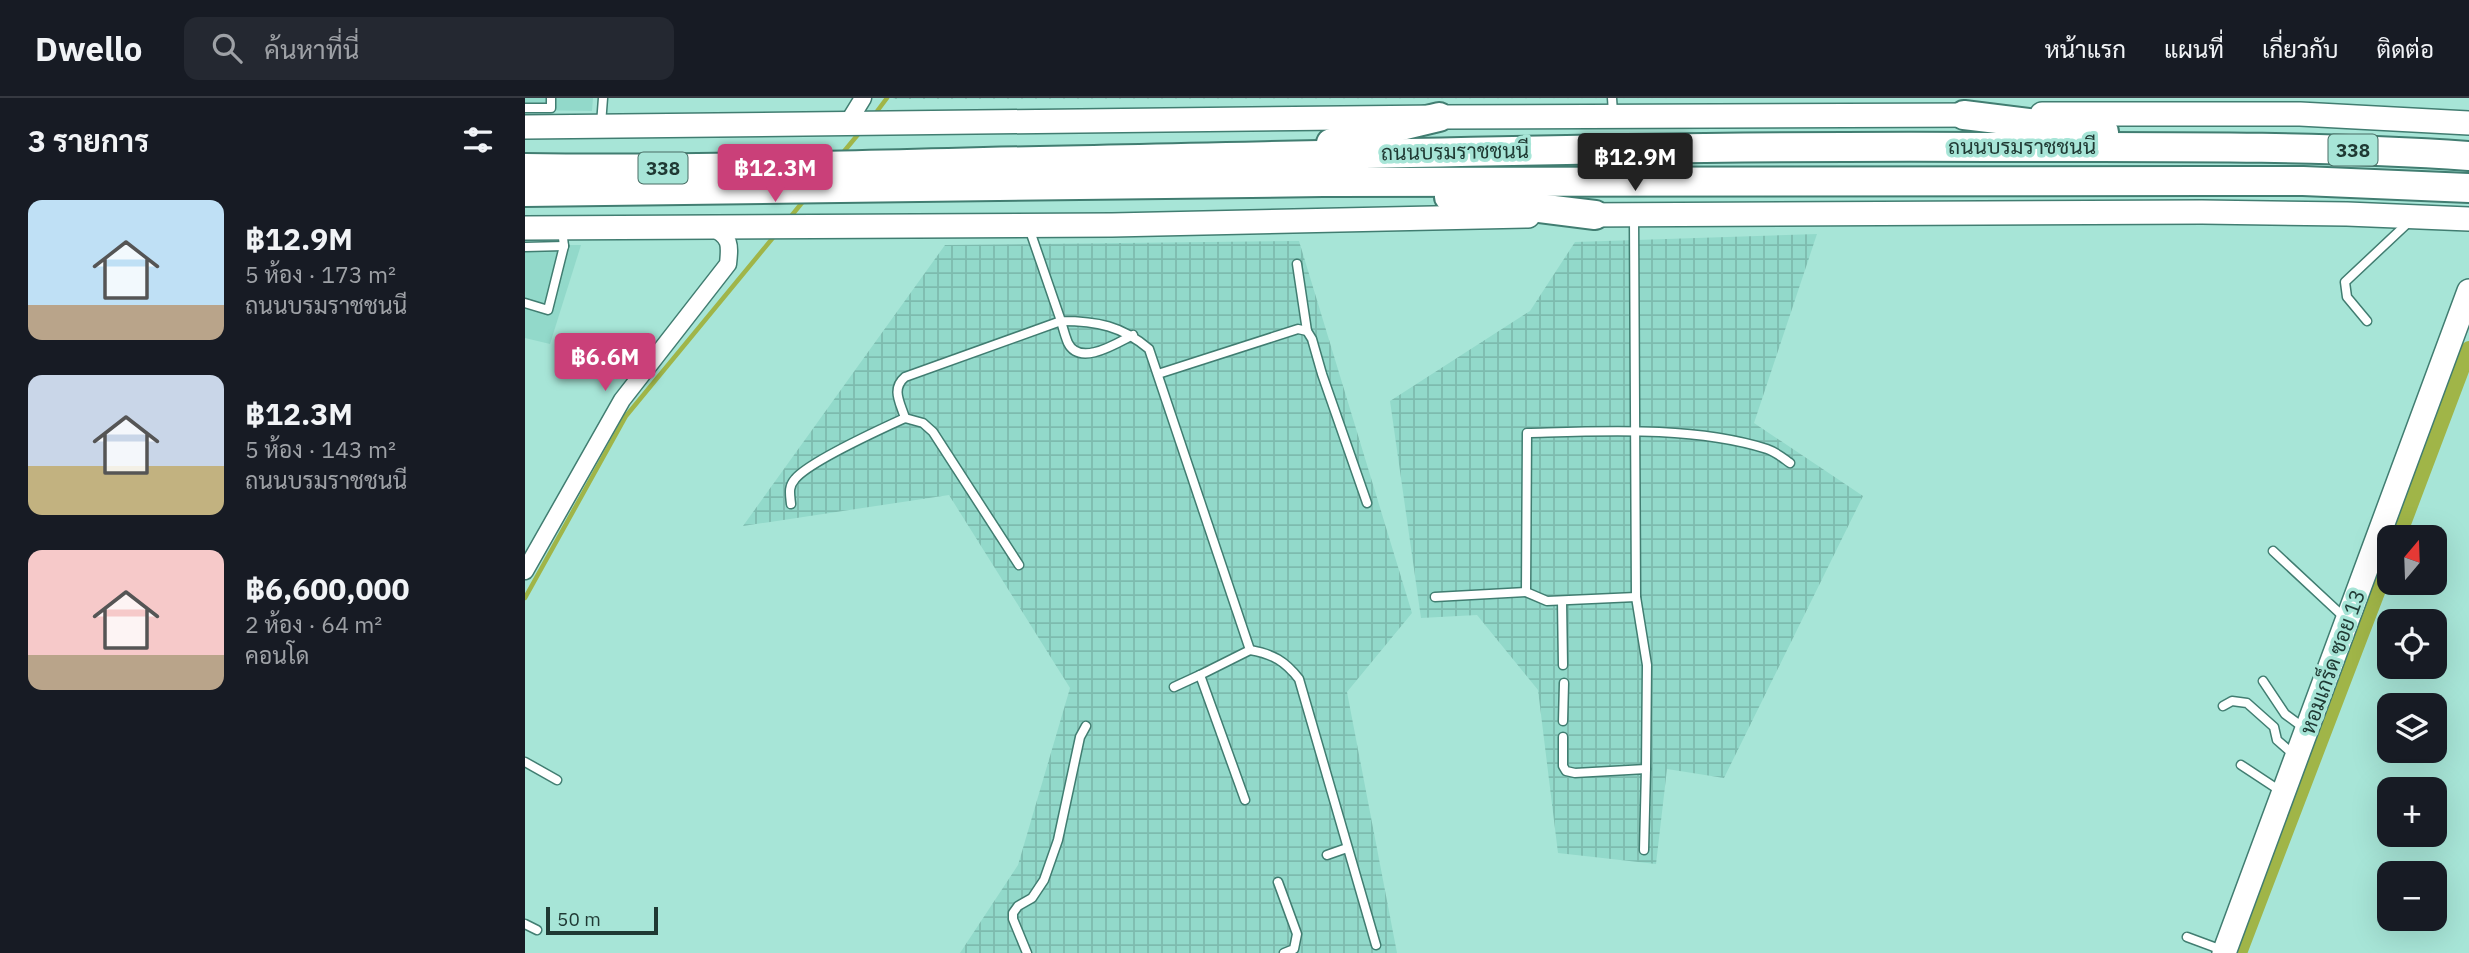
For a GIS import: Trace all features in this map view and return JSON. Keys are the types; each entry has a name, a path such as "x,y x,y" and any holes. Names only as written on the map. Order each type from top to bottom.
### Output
{"highway":[{"path":"1964,115 2238,147"},
{"path":"1273,156 1439,117"},
{"name":"ถนนบรมราชชนนี","path":"525,168 801,166 1509,150 1833,146 2238,147 2469,156"},
{"name":"ถนนบรมราชชนนี","path":"525,192 1323,182 2221,181 2406,184 2469,188"},
{"path":"1323,182 1595,215"}],"main road":[{"path":"525,127 845,121 884,125 1439,117 1612,107 1964,115 2120,110 2300,114 2469,123"},
{"path":"525,228 563,237 707,226 1028,225 1595,215 2202,212 2469,219"},
{"name":"หอมเกร็ด ซอย 13","path":"2224,952 2461,322 2469,291"}],"street":[{"path":"845,121 863,98"},
{"path":"525,571 622,400 728,264 728,238 707,226"}],"lane":[{"path":"551,98 551,108"},
{"path":"601,127 603,98"},
{"path":"525,108 551,108 575,127"},
{"path":"1634,215 1636,597 1647,665 1644,850"},
{"path":"2367,321 2347,297 2345,282 2416,216"},
{"path":"1028,225 1067,342 1072,349 1095,353 1133,335"},
{"path":"525,247 563,237 548,310 525,303"},
{"path":"1297,264 1307,331 1367,503"},
{"path":"905,418 896,390 898,383 905,377 1061,321 1082,321 1117,328 1133,335 1149,349 1250,650"},
{"path":"1158,374 1298,329 1307,331"},
{"path":"791,504 790,488 796,478 819,462 905,418 923,424 933,432 1019,565"},
{"path":"1526,592 1527,433 1635,430 1723,440 1770,450 1790,463"},
{"path":"2273,551 2348,621"},
{"path":"1435,597 1526,592 1547,601 1636,597"},
{"path":"1562,601 1563,665"},
{"path":"1174,687 1250,650 1268,653 1286,663 1299,679 1375,946"},
{"path":"1200,675 1245,800"},
{"path":"2263,681 2285,714 2307,731"},
{"path":"1563,721 1564,683"},
{"path":"2223,706 2232,701 2247,703 2274,727 2277,740 2297,758"},
{"path":"1027,953 1013,919 1013,912 1032,898 1044,880 1058,840 1080,737 1086,726"},
{"path":"1563,737 1563,766 1566,771 1576,773 1646,769"},
{"path":"525,762 557,779"},
{"path":"2241,765 2284,793"},
{"path":"1327,855 1347,848"},
{"path":"1278,883 1297,934 1294,949 1284,953"},
{"path":"525,924 537,930"},
{"path":"2187,937 2224,952"}],"shaded area":[{"path":"525,98 593,98 592,111 525,110"},
{"path":"894,98 1743,98 893,99"},
{"path":"1817,234 1754,423 1863,496 1724,778 1667,769 1656,864 1558,853 1538,690 1477,615 1421,618 1390,401 1530,311 1575,242"},
{"path":"1299,241 1412,613 1347,692 1397,953 960,953 1018,865 1070,688 949,495 743,526 945,245"},
{"path":"525,245 581,245 550,344 525,338"}],"waterway":[{"path":"875,114 887,98"},
{"path":"841,155 860,132"},
{"path":"788,220 805,199"},
{"path":"525,598 626,416 776,234"},
{"path":"2403,525 2469,349"},
{"path":"2239,953 2377,592"}]}
